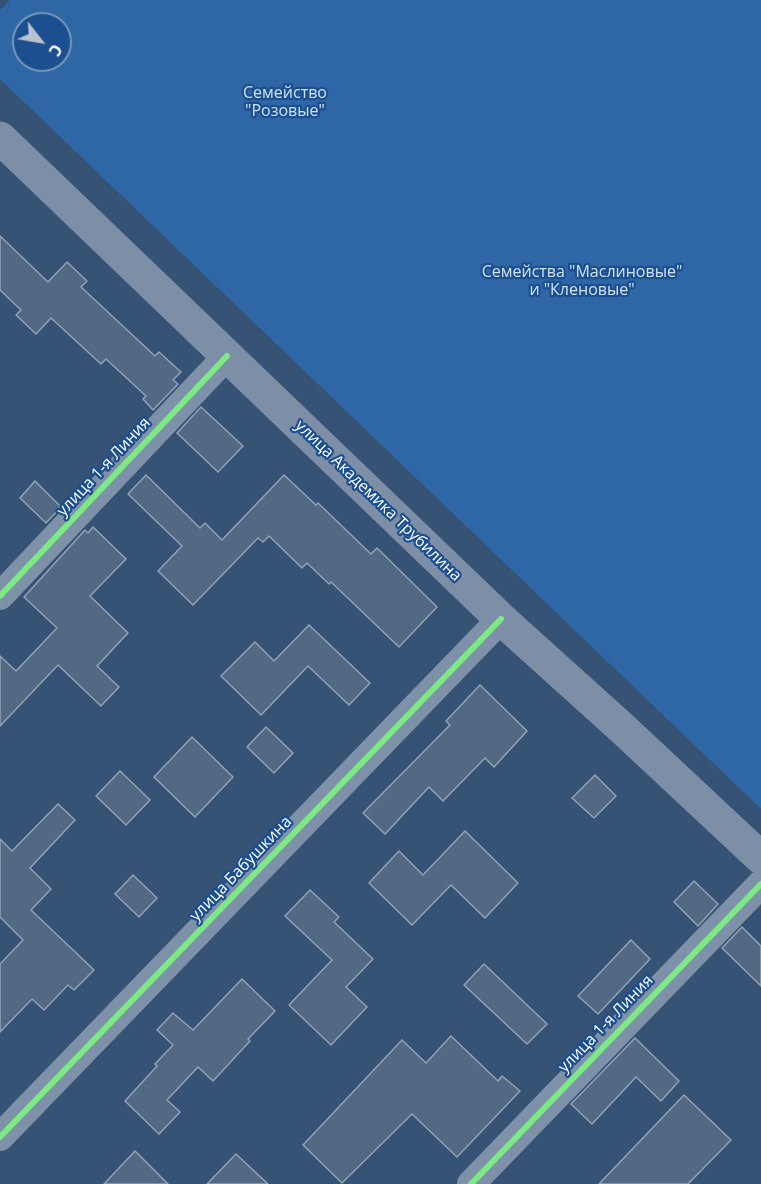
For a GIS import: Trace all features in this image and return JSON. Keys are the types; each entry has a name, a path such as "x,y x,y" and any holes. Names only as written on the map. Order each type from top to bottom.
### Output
{"main road":[{"name":"улица Академика Трубилина","path":"0,138 501,619 761,858"}],"street":[{"name":"улица 1-я Линия","path":"0,596 227,356"},
{"name":"улица Бабушкина","path":"0,1137 501,619"},
{"name":"улица 1-я Линия","path":"471,1184 761,884"}],"green space":[{"path":"10,0 761,0 761,809 0,79 0,10"}],"building":[{"path":"0,236 48,282 67,262 87,281 81,287 155,356 159,352 181,372 173,380 178,384 153,410 143,399 146,396 106,359 101,364 51,318 36,334 16,315 21,310 0,290"},
{"path":"201,407 243,446 218,472 177,433"},
{"path":"146,475 200,528 205,523 222,540 284,475 316,505 318,503 371,554 377,548 437,607 399,647 331,582 329,584 307,563 302,568 269,536 263,542 258,538 193,605 158,571 182,546 128,494"},
{"path":"35,481 61,507 46,523 20,498"},
{"path":"93,527 126,559 90,596 128,633 97,666 119,687 101,706 58,665 0,726 0,656 16,671 57,628 24,597 85,530 88,533"},
{"path":"309,625 370,683 349,705 308,666 261,715 221,676 255,642 274,661"},
{"path":"480,685 527,731 494,767 485,758 443,801 429,787 385,834 363,813 450,725 446,721"},
{"path":"266,727 293,753 274,773 247,747"},
{"path":"192,737 233,777 195,817 154,777"},
{"path":"120,771 150,800 126,825 96,796"},
{"path":"595,775 616,796 594,818 572,798"},
{"path":"58,804 75,820 30,868 51,889 31,910 94,970 74,990 68,985 44,1010 32,999 0,1032 0,964 23,940 0,917 0,839 12,851"},
{"path":"465,831 518,883 485,918 451,885 412,925 369,883 399,851 423,875"},
{"path":"133,875 157,898 139,917 115,894"},
{"path":"694,881 718,904 698,926 674,902"},
{"path":"310,890 339,917 334,922 373,959 346,987 367,1007 331,1045 289,1005 332,960 285,916"},
{"path":"742,927 761,946 761,986 722,948"},
{"path":"631,940 650,959 598,1014 578,996"},
{"path":"484,964 547,1024 527,1044 464,985"},
{"path":"242,979 275,1011 213,1081 198,1067 167,1100 180,1112 159,1134 125,1101 173,1045 157,1030 173,1013 193,1030"},
{"path":"451,1036 498,1081 502,1076 520,1091 457,1157 412,1114 342,1183 303,1145 402,1040 426,1063"},
{"path":"635,1038 679,1081 661,1101 636,1077 592,1124 571,1104"},
{"path":"684,1095 731,1140 688,1184 599,1184"},
{"path":"135,1151 168,1184 104,1184"},
{"path":"236,1154 268,1184 207,1184"}],"cycle path":[{"path":"0,596 227,356"},
{"path":"0,1137 501,619"},
{"path":"471,1184 761,884"}],"park label":[{"name":"Семейство \"Розовые\"","path":"285,102"},
{"name":"Семейства \"Маслиновые\" и \"Кленовые\"","path":"582,281"}]}
